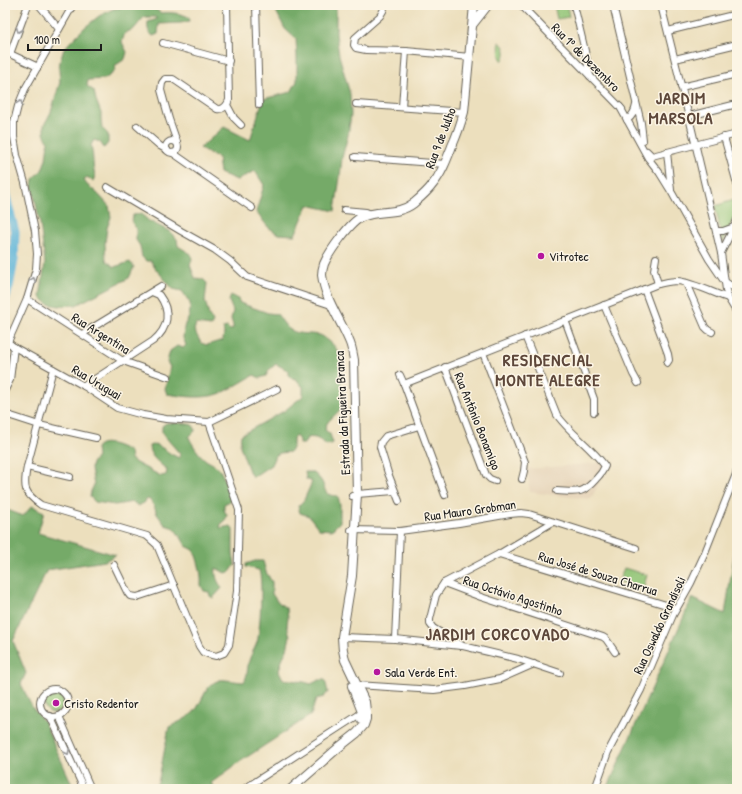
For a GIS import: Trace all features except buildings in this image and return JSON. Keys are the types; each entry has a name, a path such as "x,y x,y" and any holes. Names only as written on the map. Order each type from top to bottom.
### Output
{"main road":[{"path":"474,5 482,5"},
{"name":"Rua 9 de Julho","path":"371,214 404,210 414,203 434,184 445,164 462,122 464,112 474,5"},
{"path":"473,25 488,5"},
{"name":"Estrada da Figueira Branca","path":"364,711 365,702 345,660 342,637 352,576 356,446 354,360 351,344 331,305 322,274 323,265 328,256 352,223 360,217 371,214"},
{"path":"291,789 357,733 366,719 364,711 342,664 338,651 353,530"}],"street":[{"path":"28,5 10,54 38,67"},
{"path":"39,5 59,29"},
{"path":"7,341 27,299 36,269 37,254 35,231 25,183 17,155 14,137 14,122 18,106 25,89 73,5"},
{"path":"170,152 175,152 179,146 161,90 162,83 165,79 173,79 220,109 227,105 229,100 227,5"},
{"path":"256,5 259,105"},
{"path":"385,5 380,16 355,38 354,45 356,48 366,50 406,51 470,57"},
{"name":"Rua 1º de Dezembro","path":"521,5 630,117 648,158 659,172"},
{"path":"574,5 590,76"},
{"path":"613,5 640,118 642,142 652,156 737,134"},
{"path":"661,5 716,231 721,253 724,281 737,290"},
{"path":"668,31 737,14"},
{"path":"163,43 229,61"},
{"path":"675,59 737,44"},
{"path":"402,107 406,51"},
{"path":"682,87 737,74"},
{"path":"630,117 635,109 636,103"},
{"path":"356,104 464,112"},
{"path":"688,116 737,104"},
{"path":"227,105 234,118 241,125"},
{"path":"630,117 637,116 640,118"},
{"path":"137,126 160,146 252,208"},
{"path":"170,152 166,146 172,128"},
{"path":"724,137 737,184"},
{"path":"157,143 177,142"},
{"path":"667,152 672,194"},
{"name":"Rua 1º de Dezembro","path":"652,156 659,172 709,259 724,281 728,298 737,313"},
{"path":"355,157 445,164"},
{"path":"107,187 215,250 230,261 247,277 331,305"},
{"name":"Rua 9 de Julho","path":"344,210 366,212 371,214"},
{"path":"721,253 737,220"},
{"path":"716,231 723,231 734,227"},
{"path":"656,258 654,270 658,284"},
{"path":"404,384 658,284 677,281 728,298"},
{"path":"686,283 705,327 712,332"},
{"path":"82,334 161,286"},
{"path":"644,290 668,354 669,360 667,363"},
{"path":"84,386 158,337 167,316 161,298 159,295 152,292"},
{"name":"Rua Argentina","path":"27,299 123,361 168,376"},
{"path":"604,305 638,383"},
{"path":"565,320 594,399 594,412"},
{"path":"525,336 557,415 563,423 600,458 605,466 588,488 580,491 557,491"},
{"name":"Rua Uruguai","path":"7,341 14,347 84,386 117,408 166,419 209,422"},
{"path":"5,390 10,380 14,347"},
{"path":"484,353 524,462 522,479"},
{"name":"Rua Antônio Bonamigo","path":"445,367 486,475 494,481"},
{"path":"53,369 27,467 25,484 27,492 41,505 147,536 157,545 199,646 203,652 216,656 224,652 230,645 237,591 239,510 209,422 277,389"},
{"path":"400,375 445,495"},
{"path":"5,414 39,425 96,438"},
{"path":"399,501 394,491 380,447 381,442 386,436 419,426"},
{"path":"27,467 70,476"},
{"name":"Rua Oswaldo Grandisoli","path":"595,789 608,752 641,690 676,608 691,583 704,555 737,472"},
{"path":"354,495 394,491"},
{"name":"Rua Mauro Grobman","path":"353,530 400,531 521,513 529,514 636,548"},
{"path":"463,646 433,628 430,624 436,595 444,583 499,554 553,522"},
{"path":"395,639 400,531"},
{"path":"508,548 514,559"},
{"name":"Rua José de Souza Charrua","path":"499,554 676,608"},
{"path":"114,565 130,596 137,597 174,585"},
{"name":"Rua Octávio Agostinho","path":"444,583 480,597 603,637 615,652"},
{"path":"342,637 395,639 463,646 518,659 560,673"},
{"path":"357,685 434,690 500,679 534,664"},
{"path":"53,689 61,691 67,697 66,710 60,716 50,716 43,712 40,699 45,692 53,689"},
{"path":"244,789 364,711"},
{"path":"50,716 84,789"},
{"path":"60,716 91,789"}],"shaded area":[{"path":"610,462 591,499 530,492 527,469"}],"green space":[{"path":"134,5 152,8 161,13 176,13 190,18 189,21 181,23 159,24 158,34 153,36 148,30 148,22 157,19 155,17 144,17 134,29 125,33 122,42 127,52 125,59 116,65 114,72 105,79 88,80 87,86 94,91 101,113 102,128 108,134 108,143 104,148 100,142 94,140 91,145 95,176 93,181 87,177 84,180 109,206 111,217 107,228 105,243 106,260 114,267 130,262 134,267 129,278 76,305 59,306 48,304 40,297 45,263 40,223 32,186 33,179 42,170 46,159 48,142 44,133 44,125 51,112 60,82 60,61 64,49 84,28 99,16 113,9"},
{"path":"275,5 336,5 336,34 339,55 350,94 351,115 342,158 335,211 308,205 295,235 278,234 268,227 256,212 264,185 255,171 237,180 220,173 218,158 200,148 224,127 250,140 263,99 291,92 297,81 296,39 285,29 275,9"},
{"path":"554,5 567,5 569,17 557,19"},
{"path":"499,42 505,51 505,56 502,61 500,54"},
{"path":"737,199 737,209 723,243 715,206"},
{"path":"141,214 149,221 169,231 177,239 178,246 191,254 192,260 190,265 195,278 203,279 207,283 205,301 209,315 213,322 211,326 196,324 194,330 201,343 207,345 223,340 223,328 227,327 230,330 233,329 231,319 233,311 229,301 231,295 238,299 240,303 268,313 277,314 292,331 323,336 334,345 341,360 341,384 344,391 344,400 341,408 326,426 325,430 330,434 333,443 327,445 318,439 307,438 304,444 299,444 299,440 296,436 293,438 293,446 290,452 280,453 275,456 271,465 253,477 250,474 240,446 241,435 284,411 303,396 303,387 296,379 289,376 289,371 276,364 269,370 266,376 260,378 254,375 230,389 212,396 197,397 167,394 165,389 170,367 167,362 170,351 177,346 183,348 186,345 183,338 185,324 189,317 190,303 182,291 173,289 151,261 146,261 142,257 140,246 136,240 136,229 132,222 133,215"},
{"path":"166,423 187,424 194,426 195,431 189,437 192,443 204,458 219,469 223,475 227,489 230,501 224,504 224,510 227,515 220,528 231,526 233,530 233,554 235,565 230,572 225,573 216,568 217,578 222,588 213,598 210,596 209,592 204,591 201,585 200,572 194,550 186,546 174,528 165,525 149,499 138,506 133,502 115,505 95,502 90,497 94,485 91,469 92,463 97,457 97,446 104,443 116,445 130,452 131,459 136,463 161,476 166,475 167,470 153,457 149,450 149,446 155,444 179,458 180,454 162,433 162,426"},
{"path":"305,472 313,472 319,478 328,494 338,496 340,505 340,522 332,530 319,529 309,516 300,513 298,506 304,500 312,482 306,479"},
{"path":"32,506 44,512 38,533 116,555 105,561 47,570 13,641 26,673 21,684 32,707 44,722 74,789 5,789 5,509 23,516"},
{"path":"736,543 737,789 607,789 692,598 725,614"},
{"path":"255,561 263,561 266,572 272,582 272,594 277,601 287,609 287,625 290,636 287,650 282,659 279,671 283,679 311,684 319,680 325,680 328,692 324,697 316,699 311,715 241,761 211,783 215,789 151,789 158,783 169,727 193,713 210,685 215,682 222,680 244,682 248,664 257,641 260,624 261,593 259,570 246,567 246,564"},
{"path":"624,568 647,575 643,589 619,581"},
{"path":"50,693 58,693 64,699 64,707 58,713 50,713 44,707 44,699"}],"waterway":[{"path":"5,192 15,232 14,260 5,300"}],"place":[{"name":"Vitrotec","path":"541,256"},
{"name":"Sala Verde Ent.","path":"377,672"},
{"name":"Cristo Redentor","path":"56,703"}],"district":[{"name":"JARDIM MARSOLA","path":"681,107"},
{"name":"RESIDENCIAL MONTE ALEGRE","path":"548,369"},
{"name":"JARDIM CORCOVADO","path":"498,633"}]}
